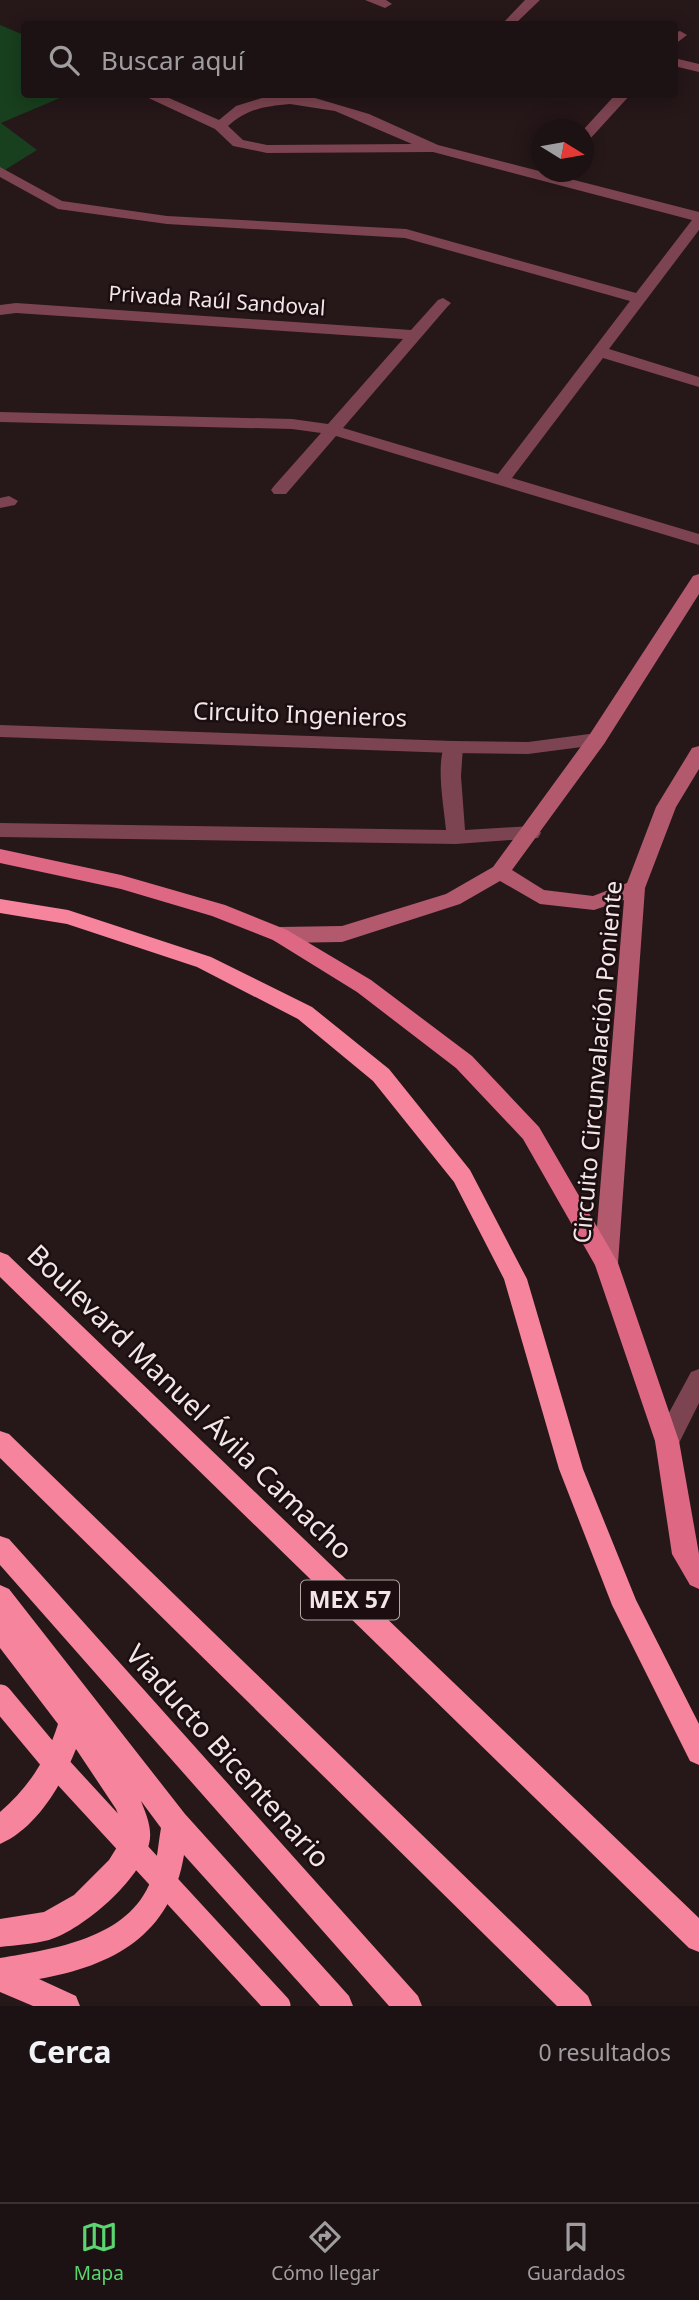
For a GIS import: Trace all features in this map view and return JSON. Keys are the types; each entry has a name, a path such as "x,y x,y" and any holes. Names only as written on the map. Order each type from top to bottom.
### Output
{"highway":[{"path":"0,906 68,917 204,962 305,1013 381,1075 462,1177 515,1279 571,1469 625,1605 699,1752"},
{"name":"Boulevard Manuel Ávila Camacho","path":"0,1262 699,1938"},
{"path":"0,1442 578,2006"},
{"name":"Viaducto Bicentenario","path":"0,1547 408,2006"},
{"path":"0,1597 174,1824 326,2000"},
{"path":"0,1627 72,1721 127,1801 135,1822 136,1842 119,1870 84,1905 48,1926 0,1933"},
{"path":"0,1697 60,1769 278,2006"},
{"path":"0,1829 27,1806 49,1780 63,1751 72,1721"},
{"path":"0,1975 76,1959 113,1941 138,1922 158,1897 168,1868 174,1824"},
{"path":"0,1975 66,2006"}],"main road":[{"path":"281,935 342,934 453,899 500,872 531,834 597,739 699,580"},
{"name":"Circuito Circunvalación Poniente","path":"606,1263 635,888 667,807 699,753"},
{"path":"0,856 134,885 218,910 281,935 364,986 464,1062 531,1133 606,1263 667,1441 685,1554 699,1577"},
{"path":"500,872 540,897 594,903 635,888"}],"street":[{"path":"511,21 533,0"},
{"path":"678,63 699,68"},
{"path":"156,98 220,126 238,143 267,149 433,148"},
{"path":"220,126 240,109 273,100 319,98 433,148 531,170"},
{"path":"594,125 620,98"},
{"path":"0,170 58,205 167,220 406,234 638,298"},
{"path":"501,481 699,219 576,182"},
{"path":"0,299 8,309"},
{"path":"280,490 443,303"},
{"name":"Privada Raúl Sandoval","path":"8,309 415,335"},
{"path":"601,352 699,382"},
{"path":"0,417 292,424 333,430 699,540"},
{"name":"Circuito Ingenieros","path":"0,731 453,747 528,748 597,739"},
{"path":"453,747 456,837"},
{"path":"0,830 456,837 531,834"},
{"path":"667,1441 699,1379"}],"green space":[{"path":"0,25 21,34 21,98 60,98 1,123 37,150 0,173"}]}
